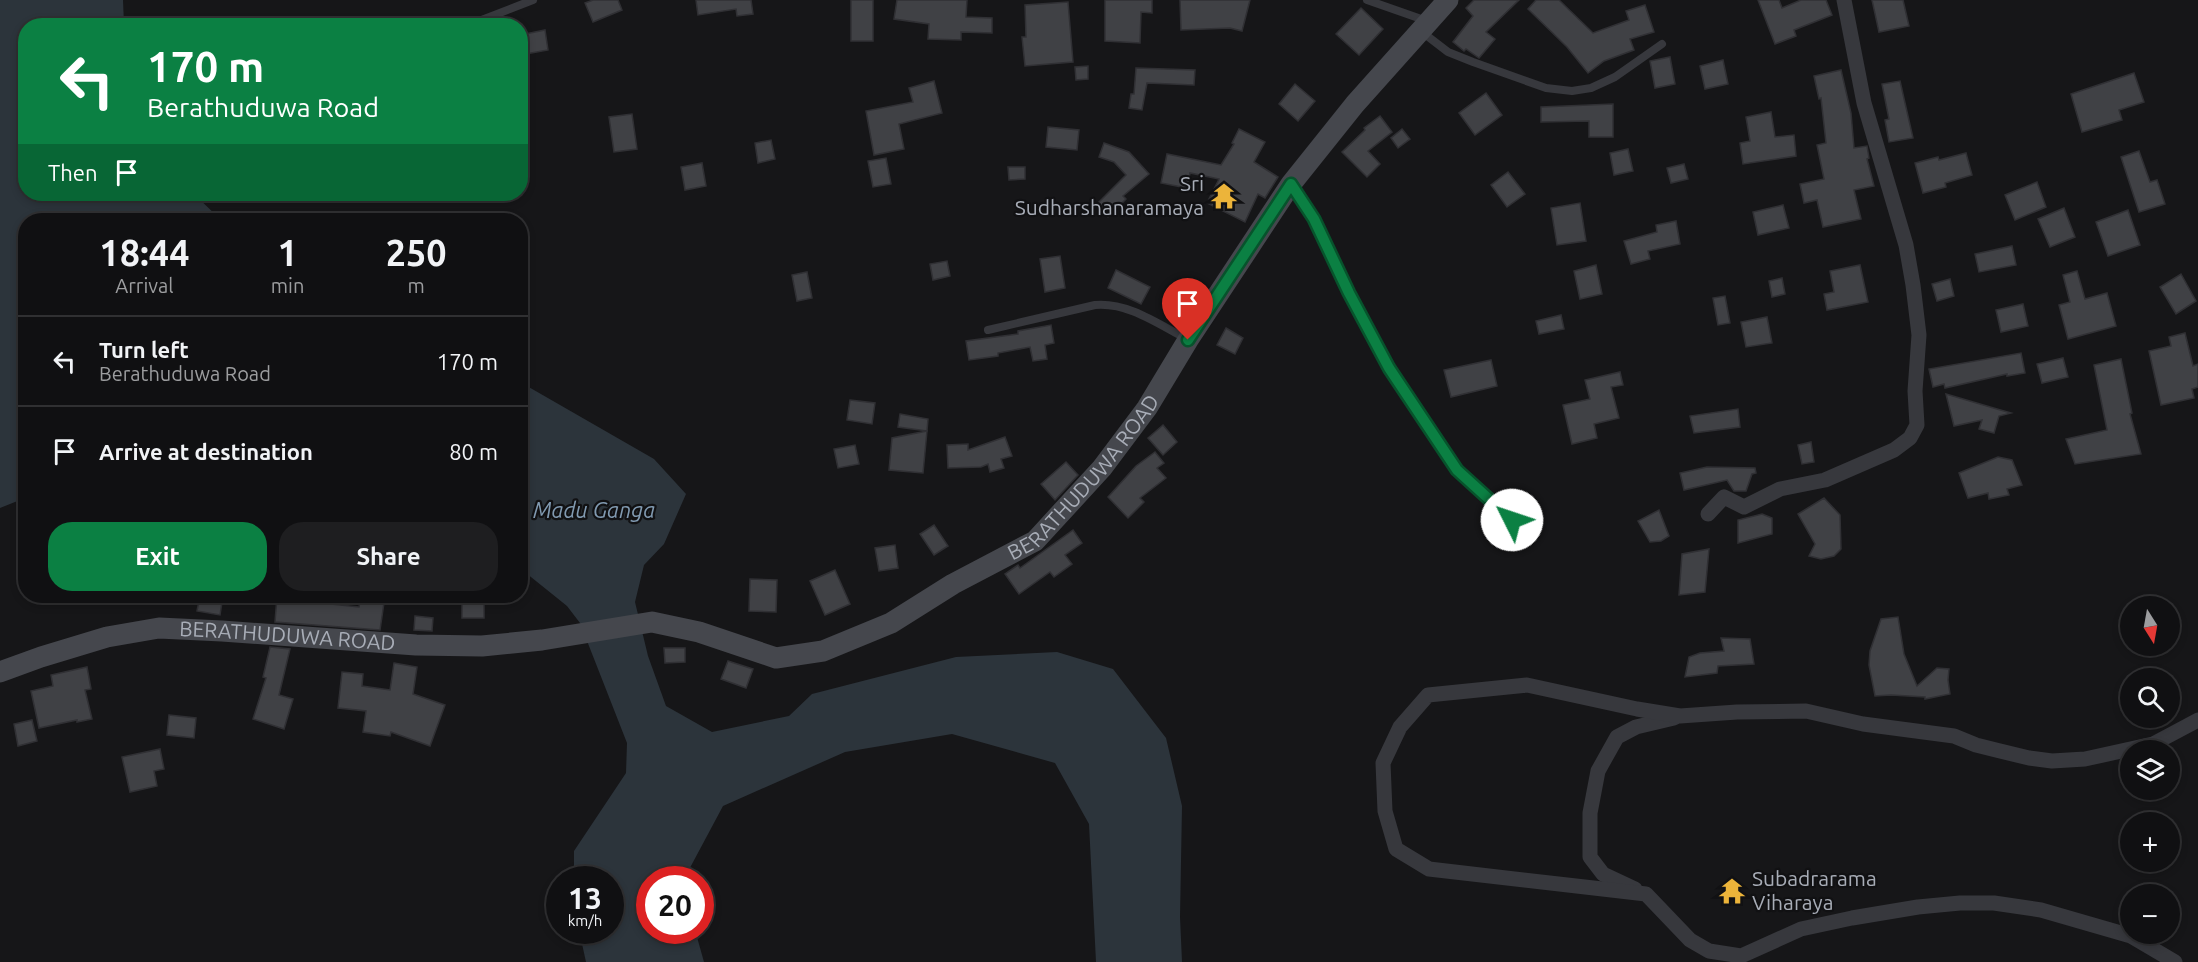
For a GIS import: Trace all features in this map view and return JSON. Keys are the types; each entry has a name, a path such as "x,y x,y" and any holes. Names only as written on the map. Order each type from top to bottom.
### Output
{"street":[{"name":"BERATHUDUWA ROAD","path":"0,672 107,637 159,628 416,645 482,646 581,634 652,622 699,632 776,658 823,651 891,622 953,584 1035,541 1102,468 1147,408 1188,340 1291,184 1355,104 1448,0"},
{"path":"1708,514 1724,497 1744,507 1780,489 1825,480 1864,464 1894,450 1910,438 1917,425 1915,391 1919,335 1910,265 1864,103 1844,0"},
{"path":"1647,894 1429,869 1396,849 1385,811 1383,763 1400,727 1428,695 1527,685 1680,716"},
{"path":"2175,962 2131,936 2041,910 1994,903 1918,907 1852,918 1801,929 1741,956 1709,951 1690,940 1647,894 1603,874 1590,857 1590,813 1598,771 1617,737 1636,727 1680,716 1806,711 1863,724 1953,736 1976,745 2029,758 2052,761 2085,759 2152,744 2198,720"}],"lane":[{"path":"487,18 533,0"},
{"path":"1367,0 1425,26 1448,52 1546,88 1572,91 1591,88 1615,77 1662,44"},
{"path":"1291,184 1314,219 1349,293 1389,368 1457,470 1512,520"},
{"path":"988,330 1095,305 1111,304 1125,308 1188,340"}],"water":[{"path":"0,0 123,0 124,18 18,18 18,201 201,201 214,213 18,213 18,501 0,508"},
{"name":"Madu Ganga","path":"528,387 654,459 686,494 664,544 644,565 635,602 648,656 666,706 712,732 789,716 812,694 956,657 1057,652 1113,669 1166,738 1182,806 1180,917 1182,962 1096,962 1089,824 1055,763 952,734 845,752 723,806 691,866 636,866 636,944 699,944 704,962 586,962 582,944 624,944 624,866 574,866 574,851 626,773 627,743 580,623 567,606 528,575"}],"building":[{"path":"593,0 618,0 622,10 593,22 585,3"},
{"path":"696,0 751,0 753,14 737,16 736,9 698,15"},
{"path":"851,0 873,0 873,41 851,41"},
{"path":"897,0 967,0 966,17 992,18 992,33 961,32 961,40 928,39 929,24 894,19"},
{"path":"1105,0 1152,0 1152,13 1141,12 1140,43 1105,41"},
{"path":"1180,0 1250,0 1242,31 1230,28 1181,30"},
{"path":"1474,0 1519,0 1486,32 1495,39 1479,58 1466,49 1464,51 1453,42 1473,16 1466,8"},
{"path":"1536,0 1559,0 1593,33 1629,20 1626,11 1645,5 1654,32 1630,39 1634,50 1604,61 1588,73 1567,47 1528,9"},
{"path":"1758,0 1779,0 1782,8 1801,0 1826,0 1832,15 1794,30 1796,36 1775,44"},
{"path":"1872,0 1903,0 1909,26 1879,32"},
{"path":"1068,2 1073,62 1025,66 1022,37 1026,37 1025,5"},
{"path":"1361,8 1383,29 1359,55 1336,34"},
{"path":"545,30 548,50 528,54 528,33"},
{"path":"1670,57 1675,84 1655,88 1650,61"},
{"path":"1723,60 1728,84 1705,89 1700,66"},
{"path":"1088,66 1088,79 1076,80 1075,67"},
{"path":"1136,68 1195,70 1194,85 1147,83 1142,110 1129,108 1131,94 1134,94"},
{"path":"1841,70 1851,113 1854,148 1867,146 1869,158 1867,159 1874,186 1854,190 1861,219 1823,227 1817,200 1804,203 1800,184 1824,179 1817,145 1826,143 1821,98 1819,99 1814,76"},
{"path":"2134,73 2144,102 2119,110 2122,120 2082,132 2071,94"},
{"path":"934,81 942,113 899,124 904,149 874,155 866,111 913,102 909,88"},
{"path":"1900,81 1913,138 1889,142 1885,120 1889,119 1882,84"},
{"path":"1295,84 1315,101 1298,121 1279,104"},
{"path":"1486,93 1502,115 1475,135 1459,113"},
{"path":"1613,104 1613,137 1589,137 1589,121 1541,122 1541,107"},
{"path":"1771,112 1775,137 1794,135 1796,156 1743,164 1740,143 1750,141 1746,117"},
{"path":"632,114 637,149 614,152 609,117"},
{"path":"1380,116 1392,132 1368,151 1380,164 1367,177 1342,152 1365,130 1364,128"},
{"path":"1048,127 1079,130 1077,150 1046,147"},
{"path":"1239,129 1265,142 1254,162 1278,177 1265,198 1258,194 1245,222 1207,203 1219,179 1190,173 1187,188 1161,183 1167,154 1221,165 1234,144 1232,143"},
{"path":"1402,129 1410,139 1398,148 1391,138"},
{"path":"771,140 775,159 758,163 755,143"},
{"path":"1104,143 1129,152 1149,174 1123,196 1126,199 1108,217 1096,205 1126,175 1114,162 1099,157"},
{"path":"1628,149 1633,171 1614,175 1610,153"},
{"path":"2139,151 2150,182 2157,180 2165,204 2139,212 2121,157"},
{"path":"1966,153 1972,175 1945,183 1946,187 1923,193 1915,163"},
{"path":"886,158 891,184 873,187 868,161"},
{"path":"702,163 706,186 685,190 681,167"},
{"path":"1684,164 1688,179 1671,183 1667,168"},
{"path":"1008,167 1025,167 1025,179 1009,180"},
{"path":"1508,172 1525,194 1507,207 1491,185"},
{"path":"2037,182 2046,207 2015,220 2005,195"},
{"path":"1580,203 1586,241 1557,245 1551,208"},
{"path":"1783,205 1789,228 1758,235 1753,212"},
{"path":"2064,208 2075,237 2050,247 2038,219"},
{"path":"2128,210 2140,245 2108,256 2096,222"},
{"path":"1676,221 1680,244 1648,251 1650,259 1631,264 1624,241 1657,232 1656,225"},
{"path":"2012,246 2016,265 1979,272 1975,254"},
{"path":"1060,256 1065,288 1045,292 1040,259"},
{"path":"947,261 950,276 933,280 930,264"},
{"path":"1596,265 1602,294 1580,299 1574,271"},
{"path":"1860,265 1868,302 1827,310 1824,294 1834,292 1830,271"},
{"path":"1116,270 1150,287 1141,304 1108,288"},
{"path":"2077,271 2085,299 2107,293 2116,326 2068,339 2059,305 2070,302 2063,275"},
{"path":"807,272 812,298 797,301 792,275"},
{"path":"2181,274 2196,301 2176,314 2160,287"},
{"path":"1782,278 1785,294 1772,297 1769,281"},
{"path":"1950,279 1954,296 1937,301 1932,284"},
{"path":"1725,296 1730,323 1718,325 1713,298"},
{"path":"2023,304 2028,326 2001,332 1996,310"},
{"path":"1561,315 1564,329 1539,334 1536,321"},
{"path":"1767,317 1772,343 1746,347 1741,322"},
{"path":"1051,325 1054,343 1045,345 1047,359 1033,361 1030,347 998,353 998,356 969,360 966,341 1018,334 1018,331"},
{"path":"1226,328 1243,338 1235,354 1217,345"},
{"path":"2185,333 2193,366 2198,364 2198,387 2192,389 2194,398 2161,405 2149,351 2171,346 2169,337"},
{"path":"2021,353 2025,373 2007,376 2007,374 1945,388 1944,384 1933,387 1929,369"},
{"path":"2063,358 2068,377 2042,383 2037,364"},
{"path":"2121,359 2132,413 2130,414 2141,454 2075,464 2066,439 2107,430 2094,365"},
{"path":"1491,360 1497,386 1451,397 1444,370"},
{"path":"1620,372 1623,385 1611,387 1619,418 1594,424 1597,438 1572,444 1563,405 1590,399 1585,380"},
{"path":"1946,394 2011,413 1999,416 1994,433 1979,429 1982,420 1954,426"},
{"path":"850,400 875,403 872,424 847,420"},
{"path":"1738,409 1740,427 1694,433 1690,416"},
{"path":"900,414 928,419 927,431 898,427"},
{"path":"1163,425 1177,442 1163,455 1148,438"},
{"path":"927,431 923,473 889,470 892,438"},
{"path":"1005,437 1012,456 1001,459 1004,468 990,472 988,464 981,467 948,468 947,445 968,444 968,450"},
{"path":"1811,442 1814,462 1802,464 1798,445"},
{"path":"855,445 859,464 838,468 834,449"},
{"path":"1155,452 1164,463 1157,468 1166,478 1140,498 1144,502 1128,518 1108,497 1136,466"},
{"path":"1998,457 2012,460 2022,485 2007,489 2009,495 1989,499 1988,493 1968,498 1959,473"},
{"path":"1066,462 1078,475 1055,500 1041,484"},
{"path":"1707,467 1755,468 1756,473 1752,474 1746,491 1734,491 1727,480 1684,490 1680,473"},
{"path":"1824,498 1840,515 1841,549 1834,556 1821,559 1809,556 1815,544 1798,514"},
{"path":"1659,510 1669,536 1661,541 1650,542 1638,521"},
{"path":"1762,514 1772,518 1772,534 1738,543 1738,520"},
{"path":"934,525 948,546 934,555 920,534"},
{"path":"1073,530 1082,543 1065,555 1072,564 1054,577 1050,572 1019,594 1005,574 1018,565 1020,568"},
{"path":"895,545 898,568 879,571 875,548"},
{"path":"1709,549 1705,592 1679,595 1682,554"},
{"path":"835,570 850,604 825,615 810,581"},
{"path":"750,579 777,580 776,612 749,611"},
{"path":"199,603 222,603 220,615 197,611"},
{"path":"276,603 322,603 359,607 360,603 384,603 380,630 275,622"},
{"path":"462,603 484,603 484,618 462,618"},
{"path":"415,616 433,618 432,631 414,630"},
{"path":"1898,617 1904,654 1917,686 1937,668 1949,669 1950,694 1925,699 1925,697 1875,696 1869,665 1870,651 1881,619"},
{"path":"1721,638 1750,639 1754,664 1718,666 1717,673 1685,677 1689,657 1700,653 1724,651"},
{"path":"270,647 290,649 279,695 293,699 284,729 253,719 266,678 263,677"},
{"path":"664,648 685,648 685,662 665,663"},
{"path":"728,661 753,669 746,688 721,679"},
{"path":"394,663 417,667 413,694 445,705 430,746 391,732 390,736 363,732 366,711 338,708 342,672 363,674 362,686 390,690"},
{"path":"87,667 91,689 85,690 92,719 39,728 31,691 53,686 51,675"},
{"path":"169,715 196,718 194,738 167,735"},
{"path":"32,720 37,741 18,746 14,724"},
{"path":"160,749 164,769 154,771 157,786 130,792 122,757"}],"place":[{"name":"Sri Sudharshanaramaya","path":"1224,196"},
{"name":"Subadrarama Viharaya","path":"1732,891"}],"route":[{"path":"1188,340 1291,184 1314,219 1349,293 1389,368 1437,441 1457,470 1512,520"}]}
